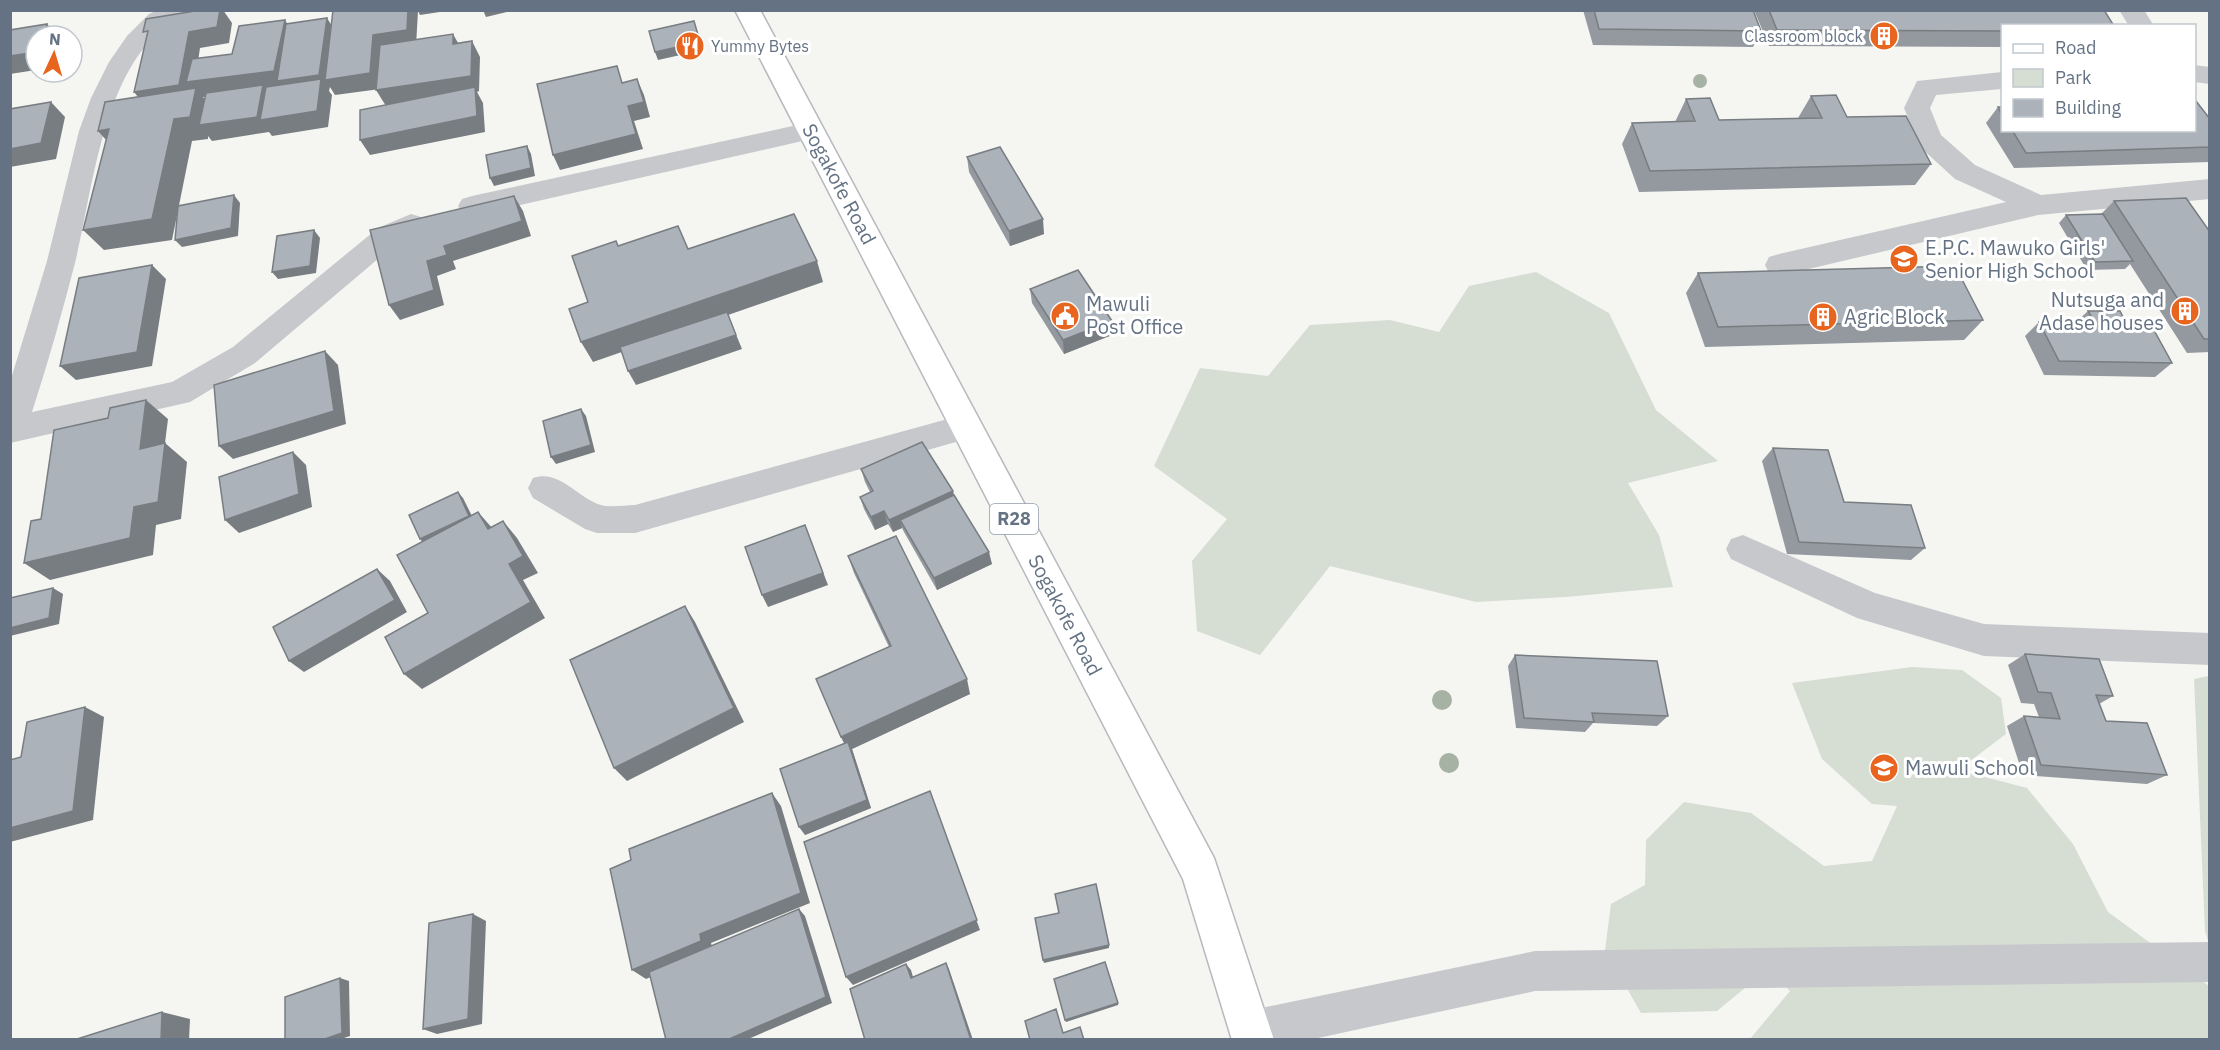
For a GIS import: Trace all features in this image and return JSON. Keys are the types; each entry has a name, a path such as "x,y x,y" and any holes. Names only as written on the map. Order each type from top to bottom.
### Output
{"main road":[{"name":"Sogakofe Road","path":"747,10 1200,872 1252,1035"}],"street":[{"path":"197,10 159,19 134,45 110,82 87,148 73,217 46,320 11,430 180,393 244,355 388,235 440,214 811,131"},
{"path":"2131,10 2141,24"},
{"path":"2001,81 1926,87 1917,108 1929,140 1965,172 2038,206"},
{"path":"1779,265 2038,206 2210,189"},
{"path":"544,488 597,519 635,519 966,427"},
{"path":"1743,549 1869,607 1984,640 2210,649"},
{"path":"1252,1035 1535,971 2210,962"}],"green space":[{"path":"1536,272 1609,313 1656,410 1718,461 1628,483 1659,535 1673,587 1566,597 1476,602 1330,566 1260,655 1197,631 1192,561 1227,519 1154,466 1200,368 1268,376 1310,325 1390,320 1439,332 1469,286"},
{"path":"1912,667 1962,670 2001,698 2006,734 1958,770 2027,788 2073,844 2108,912 2209,986 2209,1039 1750,1039 1790,991 1768,969 1717,1011 1641,1013 1605,950 1611,904 1645,885 1646,840 1684,802 1751,813 1824,866 1872,861 1897,806 1872,804 1822,759 1792,683"},
{"path":"2209,676 2209,944 2205,931 2194,679"}],"building":[{"path":"201,10 220,10 217,27 189,32 179,85 134,92 148,31 143,32 146,19"},
{"path":"333,10 408,10 407,30 373,35 370,73 325,80"},
{"path":"1594,10 1753,10 1761,31 1599,29"},
{"path":"1769,10 2104,10 2113,24 2001,24 2001,31 1777,30"},
{"path":"327,18 319,75 277,81 286,24"},
{"path":"285,20 274,71 186,82 192,59 232,54 239,26"},
{"path":"694,21 700,42 655,52 649,31"},
{"path":"24,28 24,54 10,56 10,30"},
{"path":"453,34 453,44 472,41 471,76 376,90 380,45"},
{"path":"617,66 622,83 637,79 644,102 628,106 636,134 553,155 537,84"},
{"path":"321,79 317,111 260,120 266,87"},
{"path":"263,85 257,117 199,125 206,93"},
{"path":"475,87 477,116 360,140 360,110"},
{"path":"196,88 190,117 174,119 152,219 83,230 109,129 98,131 105,102"},
{"path":"1836,95 1847,117 1906,116 1931,164 1650,171 1632,123 1695,121 1686,99 1710,98 1719,120 1822,118 1811,96"},
{"path":"2196,101 2210,119 2210,147 2026,153 2013,132 2196,132"},
{"path":"51,102 41,143 10,149 10,109"},
{"path":"527,146 531,168 490,178 486,155"},
{"path":"1000,147 1043,219 1009,231 967,157"},
{"path":"234,195 231,228 175,240 178,206"},
{"path":"514,196 522,221 444,246 447,255 427,261 434,290 389,305 370,230"},
{"path":"2186,198 2210,232 2210,339 2204,339 2114,201"},
{"path":"794,214 817,261 581,342 569,309 588,302 572,256 616,241 618,246 678,226 688,249"},
{"path":"2103,214 2133,261 2095,262 2066,215"},
{"path":"314,230 310,266 272,272 277,236"},
{"path":"152,265 137,352 60,366 79,278"},
{"path":"1955,266 1983,320 1718,327 1698,273"},
{"path":"1078,270 1112,321 1063,340 1030,289"},
{"path":"2088,311 2120,311 2126,323 2150,323 2172,363 2059,361 2039,322 2095,323"},
{"path":"727,312 736,335 628,371 620,347"},
{"path":"325,351 334,411 219,446 214,385"},
{"path":"146,400 140,449 165,443 158,502 134,507 130,538 24,563 31,521 41,519 54,430 108,418 110,408"},
{"path":"581,409 591,445 551,457 543,421"},
{"path":"922,442 953,491 889,520 884,511 871,517 860,497 873,491 861,469"},
{"path":"1773,448 1828,450 1844,502 1911,505 1925,548 1799,542"},
{"path":"293,452 299,494 225,520 219,477"},
{"path":"458,492 469,516 420,539 409,515"},
{"path":"954,495 989,552 934,578 900,520"},
{"path":"478,512 488,529 503,521 523,556 509,564 531,602 404,674 385,637 428,613 397,555"},
{"path":"805,525 823,573 762,595 745,547"},
{"path":"896,536 967,679 841,737 816,679 891,646 848,556"},
{"path":"377,569 395,600 289,661 273,627"},
{"path":"53,588 49,618 10,628 10,598"},
{"path":"685,606 734,708 614,768 570,660"},
{"path":"2025,654 2099,659 2113,696 2096,695 2106,721 2147,723 2167,775 2041,765 2024,716 2060,719 2051,693 2038,692"},
{"path":"1515,655 1657,661 1668,716 1592,713 1594,722 1524,718"},
{"path":"85,707 73,811 10,828 10,760 21,757 27,722"},
{"path":"848,742 867,800 799,827 780,769"},
{"path":"930,791 977,920 846,977 804,842"},
{"path":"772,793 801,893 700,934 701,941 632,970 610,869 631,860 629,849"},
{"path":"1096,884 1109,945 1043,960 1035,918 1059,913 1055,894"},
{"path":"799,909 826,997 727,1040 666,1040 649,972"},
{"path":"473,914 468,1019 423,1029 429,923"},
{"path":"1105,962 1118,1003 1065,1020 1054,979"},
{"path":"946,963 971,1040 865,1040 850,989 906,964 911,978"},
{"path":"340,978 342,1033 322,1040 285,1040 285,997"},
{"path":"1056,1009 1063,1033 1080,1027 1084,1040 1030,1040 1025,1021"},
{"path":"162,1012 161,1040 74,1040"}],"place":[{"name":"Classroom block","path":"1884,36"},
{"name":"Yummy Bytes","path":"690,46"},
{"name":"E.P.C. Mawuko Girls' Senior High School","path":"1904,259"},
{"name":"Nutsuga and Adase houses","path":"2185,311"},
{"name":"Mawuli Post Office","path":"1065,316"},
{"name":"Agric Block","path":"1823,317"},
{"name":"Mawuli School","path":"1884,768"}]}
